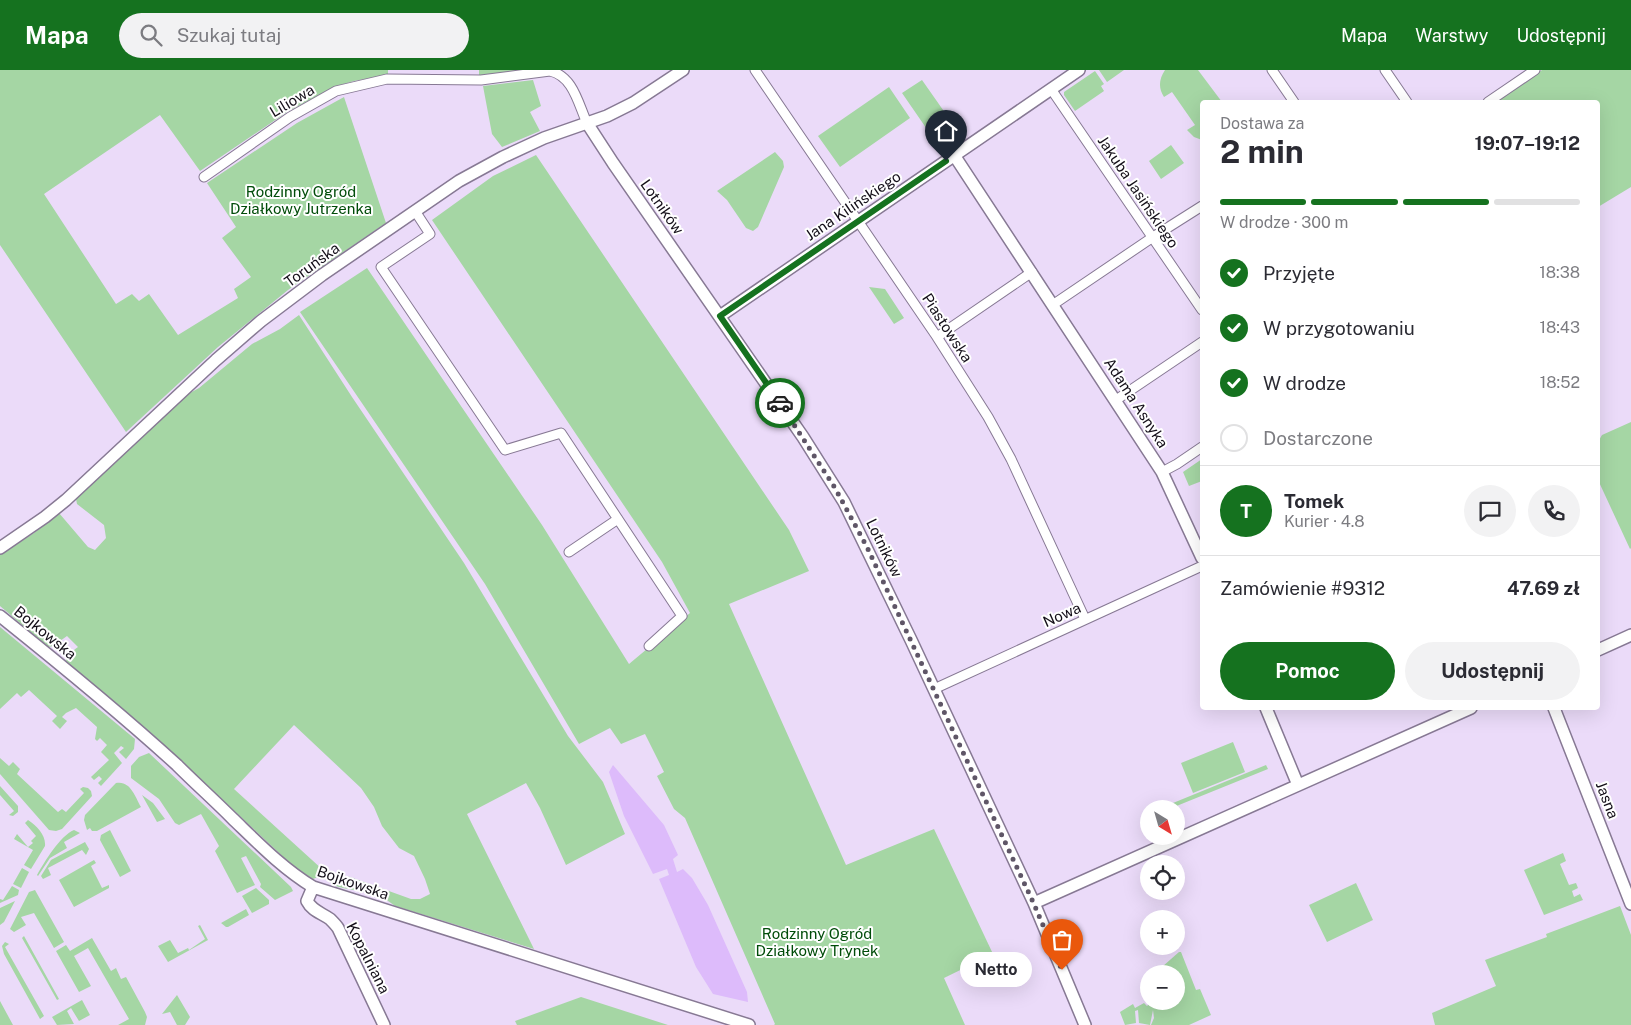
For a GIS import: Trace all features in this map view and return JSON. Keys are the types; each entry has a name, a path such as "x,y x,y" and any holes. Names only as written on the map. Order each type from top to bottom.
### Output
{"street":[{"name":"Toruńska","path":"0,547 45,517 66,500 216,360 261,321 322,275 459,181 503,157 544,138 607,116 633,103 683,70"},
{"name":"Piastowska","path":"755,70 937,337 988,417 1011,459 1085,619"},
{"name":"Jana Kilińskiego","path":"720,316 1079,70"},
{"path":"1272,70 1293,100"},
{"path":"1397,70 1387,73 1406,100"},
{"path":"1491,100 1534,70"},
{"name":"Liliowa","path":"204,177 290,117 336,91 387,79 481,80 550,71 570,77 587,122"},
{"name":"Jakuba Jasińskiego","path":"1051,89 1200,307"},
{"name":"Lotników","path":"587,122 613,163 803,437 835,488 876,566 934,688 1034,904 1085,1025"},
{"name":"Adama Asnyka","path":"954,155 1054,304 1162,472 1200,554"},
{"path":"1054,304 1200,207"},
{"path":"415,212 430,234 381,267 505,450 561,433 682,616 649,646"},
{"path":"937,337 1032,272"},
{"path":"1116,400 1200,343"},
{"path":"1162,472 1200,448"},
{"path":"569,552 618,519"},
{"name":"Nowa","path":"934,688 1200,567"},
{"name":"Bojkowska","path":"0,616 149,740 274,859 312,887 748,1025"},
{"path":"1600,649 1630,637"},
{"path":"1267,710 1298,785"},
{"path":"1034,904 1467,710"},
{"name":"Jasna","path":"1555,710 1631,904"},
{"name":"Kopalniana","path":"312,887 307,901 317,912 330,919 338,928 384,1025"}],"green space":[{"name":"Rodzinny Ogród Działkowy Jutrzenka","path":"0,70 388,70 388,75 354,81 334,87 287,112 200,171 160,115 44,194 116,304 132,294 139,301 149,294 178,335 238,298 234,289 251,277 222,238 236,227 207,183 297,123 344,97 386,223 288,290 218,347 126,432 0,245"},
{"path":"479,70 519,70 479,77"},
{"path":"1099,70 1124,70 1107,82"},
{"path":"1165,70 1198,70 1220,100 1200,100 1200,139 1194,137 1187,130 1195,125 1172,92 1164,97 1162,94 1161,77"},
{"path":"1542,70 1631,70 1631,187 1600,206 1600,100 1499,100"},
{"path":"1095,71 1104,84 1101,86 1104,91 1075,111 1064,95 1064,92"},
{"path":"533,80 541,106 530,112 540,131 502,147 492,134 483,86"},
{"path":"922,80 962,137 942,151 902,93"},
{"path":"889,87 910,118 840,167 818,136"},
{"path":"1171,145 1184,163 1161,179 1149,161"},
{"path":"775,152 783,161 784,167 758,227 753,231 746,228 727,200 717,191"},
{"name":"Rodzinny Ogród Działkowy Trynek","path":"536,155 789,530 809,571 729,604 846,865 934,829 993,954 944,978 965,1025 774,1025 685,818 674,809 657,776 664,772 645,734 621,744 610,728 579,744 485,584 300,312 367,268 542,525 629,664 690,613 662,562 432,220 493,176"},
{"path":"869,287 885,289 904,318 894,324"},
{"path":"299,315 464,563 568,736 603,782 625,834 566,865 540,808 526,783 467,814 534,949 395,906 373,894 332,885 330,880 333,875 350,877 411,899 420,899 430,894 414,856 399,848 382,826 374,807 361,788 294,725 234,789 323,870 323,875 313,879 294,867 163,744 67,663 68,656 78,647 67,636 53,646 48,647 0,606 0,555 34,533 59,513 88,547 95,550 106,538 104,525 77,504 76,499 188,394 199,388 252,344 280,329"},
{"path":"1631,422 1630,549 1600,484 1600,438 1602,435"},
{"path":"1200,460 1200,482 1189,486 1183,472"},
{"path":"0,627 135,739 134,749 126,759 119,752 124,748 121,746 114,753 122,763 101,786 98,783 102,779 99,776 94,780 91,777 109,760 101,752 107,745 100,738 97,741 95,739 97,727 76,708 62,717 67,721 60,729 52,721 57,716 29,690 21,697 17,693 0,709"},
{"path":"1233,742 1245,772 1193,793 1181,763"},
{"path":"149,753 291,887 293,891 275,900 260,887 261,884 246,856 241,858 255,885 237,893 215,851 219,846 201,814 179,825 175,823 159,799 131,778 131,766 139,757"},
{"path":"0,758 9,766 13,762 20,769 17,774 58,812 62,809 66,812 84,793 80,789 83,787 91,791 92,796 62,829 56,831 49,830 0,774"},
{"path":"1266,765 1268,769 1185,803 1185,800 1180,800"},
{"path":"116,783 128,786 141,807 97,831 92,831 90,828 87,830 84,820 85,815"},
{"path":"0,786 18,806 18,812 13,816 9,815 14,811 0,795"},
{"path":"142,795 153,803 165,819 157,822"},
{"path":"28,820 40,831 45,842 45,846 31,869 24,865 33,850 14,839 17,834 28,847 33,843 31,841 36,836 25,823"},
{"path":"74,830 80,833 64,842 67,848 50,858 38,876 53,849"},
{"path":"110,830 131,871 120,877 100,840 101,835"},
{"path":"85,842 89,849 86,855 82,850 48,868 51,875 43,879 41,876 51,860"},
{"path":"1563,853 1566,861 1560,864 1569,885 1576,883 1578,888 1572,891 1574,897 1580,894 1583,900 1544,915 1524,870"},
{"path":"94,860 96,863 91,866 102,888 109,885 109,888 74,907 59,880"},
{"path":"22,868 29,872 21,888 13,884"},
{"path":"1356,883 1373,920 1327,942 1309,905"},
{"path":"12,886 19,890 18,895 0,903 0,899 3,900"},
{"path":"256,888 269,900 269,904 252,913 242,896"},
{"path":"35,890 64,942 54,948 34,913 21,917 26,925 14,932 10,929 29,892"},
{"path":"15,901 4,922 0,925 0,908"},
{"path":"1620,906 1631,935 1631,1025 1435,1025 1432,1013 1496,986 1485,960 1547,937 1546,934"},
{"path":"246,909 249,915 228,927 221,923"},
{"path":"200,925 208,940 168,962 158,946 170,940 178,953 188,948 189,950 205,939 198,926"},
{"path":"24,936 59,999 57,1000 22,938"},
{"path":"92,938 111,971 116,968 121,979 126,977 147,1017 145,1025 118,1025 129,1019 88,948 74,956 91,986 79,992 56,951 66,945 70,951"},
{"path":"5,942 9,944 5,947 44,1016 40,1019 4,954 2,946"},
{"path":"1176,955 1182,955 1196,990 1200,989 1211,1015 1189,1025 1151,1025 1154,1018 1153,1010 1185,1010 1185,965 1164,965"},
{"path":"177,995 190,1017 185,1025 177,1025 170,1012 162,1014"},
{"path":"581,997 668,1025 517,1025 515,1021"},
{"path":"82,1000 90,1015 79,1021 71,1008 67,1011 74,1024 57,1025 52,1017"},
{"path":"0,1001 13,1025 0,1025"},
{"path":"1133,1004 1135,1008 1140,1005 1140,1010 1153,1010 1150,1025 1139,1023 1138,1010 1135,1011 1136,1023 1125,1025 1120,1012"}],"shaded area":[{"path":"613,765 664,825 678,855 673,859 677,872 683,869 692,878 708,905 747,992 748,1002 713,994 696,967 659,879 669,875 667,869 653,874 624,816 609,772"}],"way so far":[{"path":"780,403 844,502 867,547 1034,904 1062,970"}],"place":[{"name":"Netto","path":"1062,970"}],"route":[{"path":"780,403 720,316 946,161"}]}
